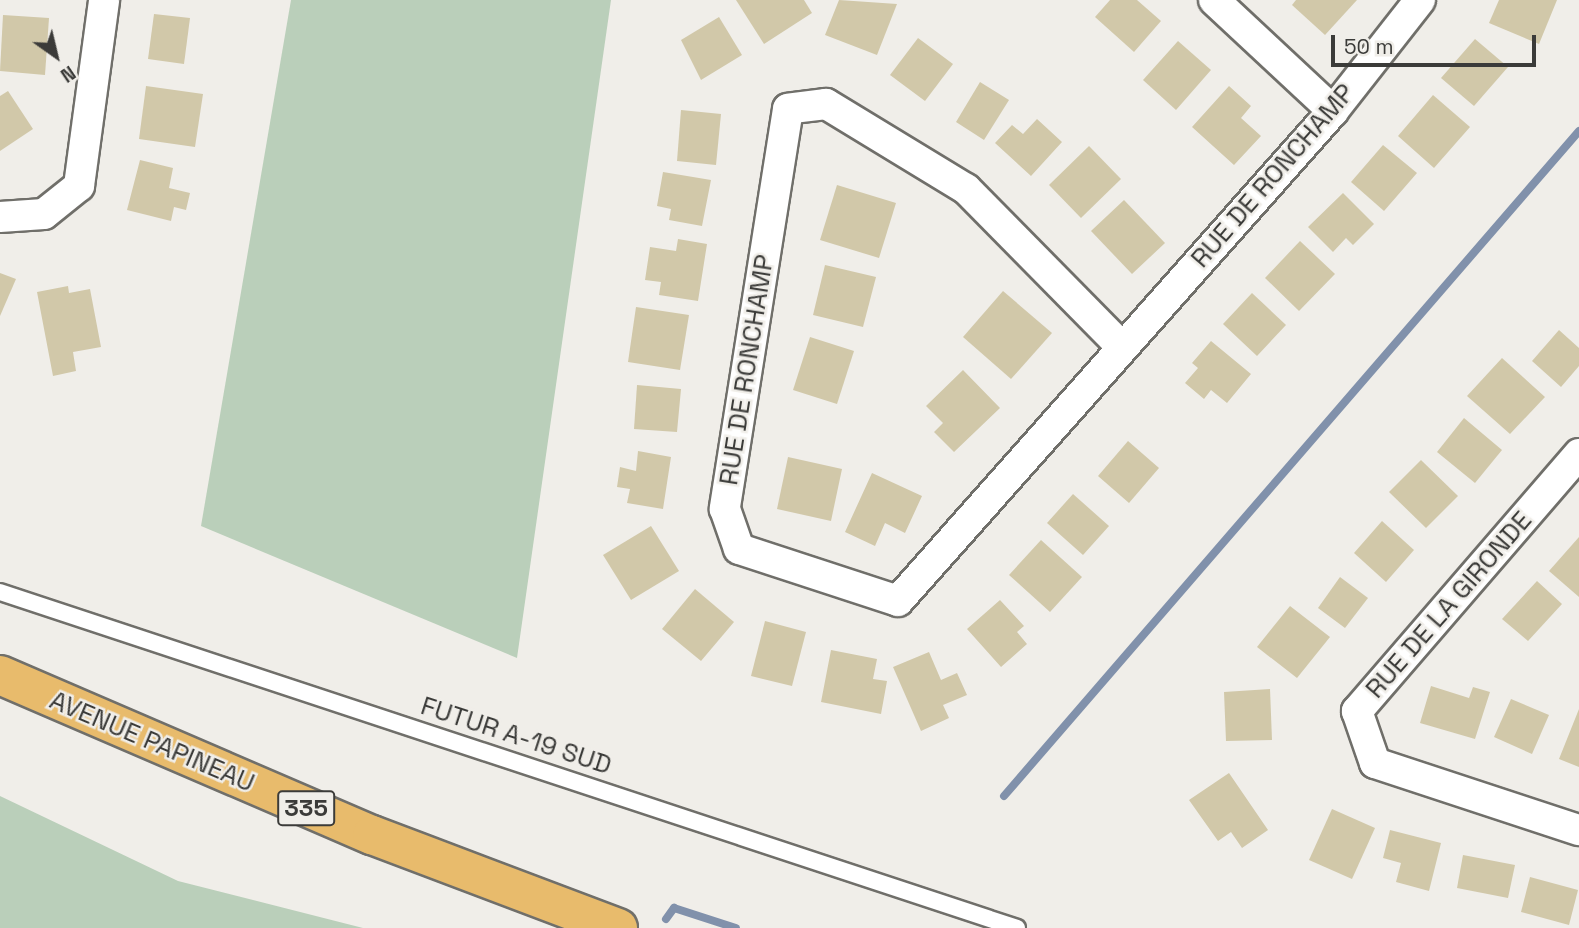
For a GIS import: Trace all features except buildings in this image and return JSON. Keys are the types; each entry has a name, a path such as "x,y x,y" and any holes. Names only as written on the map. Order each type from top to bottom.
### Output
{"highway":[{"name":"AVENUE PAPINEAU","path":"0,675 372,835 618,928"}],"street":[{"path":"0,217 44,214 79,186 104,0"},
{"path":"1214,0 1333,111"},
{"name":"RUE DE RONCHAMP","path":"1122,348 966,190 826,104 788,109 725,509 739,548 898,601 1333,111 1420,0"},
{"name":"RUE DE LA GIRONDE","path":"1579,454 1357,711 1375,763 1579,830"}],"lane":[{"name":"FUTUR A-19 SUD","path":"0,592 1017,928"}],"green space":[{"path":"291,0 611,0 517,658 201,526"},
{"path":"0,796 178,881 363,928 0,928"}],"waterway":[{"path":"1004,796 1579,131"},
{"path":"666,919 674,908 736,928"}]}
